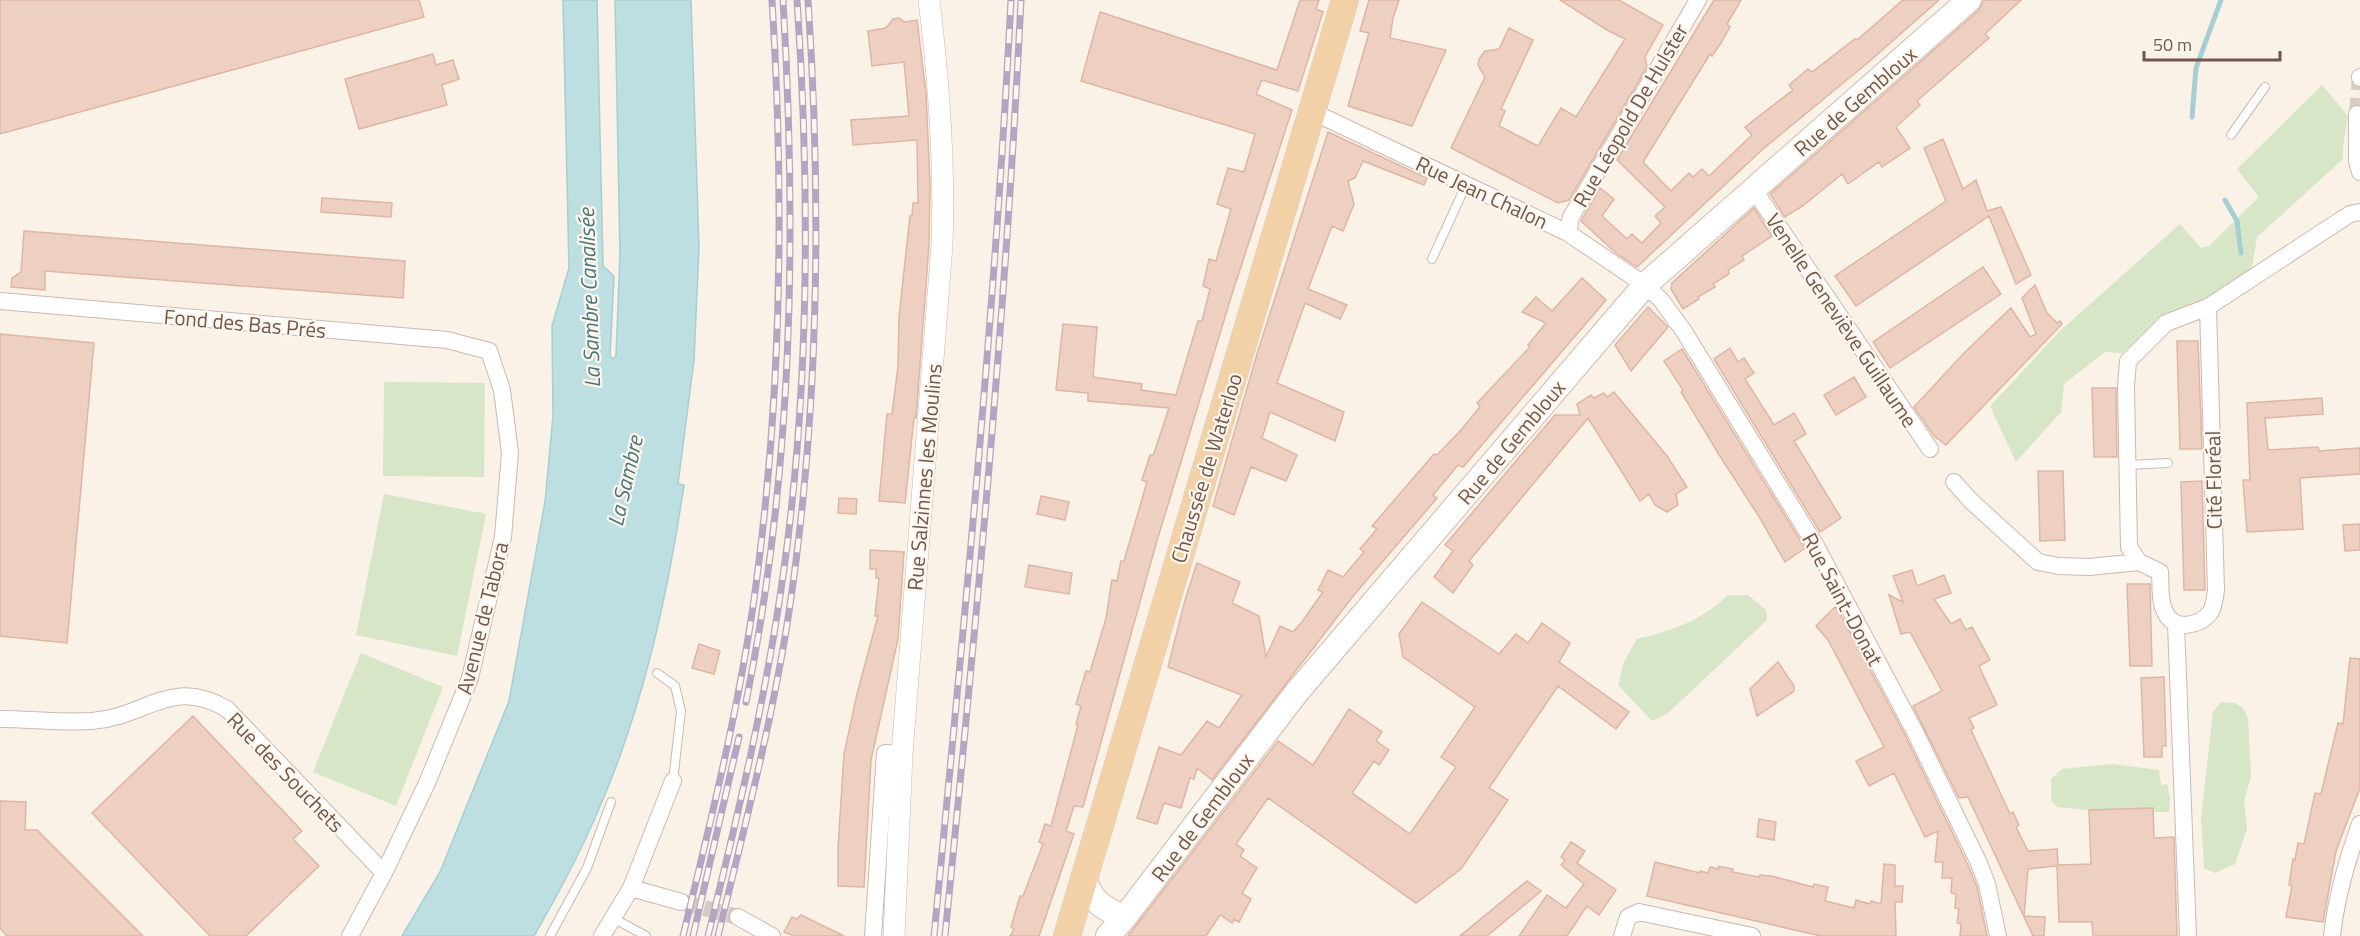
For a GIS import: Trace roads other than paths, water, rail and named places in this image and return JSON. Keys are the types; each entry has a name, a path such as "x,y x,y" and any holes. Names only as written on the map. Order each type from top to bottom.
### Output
{"main road":[{"name":"Chaussée de Waterloo","path":"1067,936 1346,0"},
{"name":"Rue de Gembloux","path":"1116,927 1297,692 1645,285 1969,0"},
{"path":"1084,879 1090,896 1104,909 1116,927"}],"street":[{"name":"Rue Salzinnes les Moulins","path":"894,936 902,754 944,214 940,112 929,0"},
{"name":"Rue Léopold De Hulster","path":"1568,233 1571,217 1698,0"},
{"name":"Rue Jean Chalon","path":"1313,112 1568,233 1645,285"},
{"path":"2357,114 2357,161 2360,172"},
{"name":"Venelle Geneviève Guillaume","path":"1754,190 1930,448"},
{"path":"2188,936 2176,624 2170,620 2162,606 2160,572 2139,562 2129,547 2128,361 2166,323 2208,308 2350,214 2360,212"},
{"name":"Rue Saint-Donat","path":"1645,285 1661,300 1683,330 1816,546 1914,730 1978,861 1987,884 1998,936"},
{"name":"Fond des Bas Prés","path":"0,301 447,340 489,351"},
{"name":"Cité Floréal","path":"2176,624 2193,624 2202,620 2211,611 2216,590 2208,308"},
{"name":"Avenue de Tabora","path":"350,936 384,873 427,783 470,678 503,537 510,453 502,390 489,351"},
{"path":"1954,482 1971,501 2038,562 2059,567 2089,567 2139,562"},
{"name":"Rue des Souchets","path":"0,719 91,721 130,713 169,697 190,695 209,699 227,709 384,873"},
{"path":"873,936 885,753 902,754"},
{"path":"602,936 631,888 674,781"},
{"path":"2332,936 2334,915 2350,851 2360,824"},
{"path":"631,888 681,902"},
{"path":"1622,936 1628,917 1639,912 1752,936"},
{"path":"738,918 772,936"}],"lane":[{"path":"2231,135 2265,87"},
{"path":"1432,259 1466,185"},
{"path":"2128,465 2168,463"},
{"path":"657,673 675,686 681,711 674,781"},
{"path":"550,936 587,868 611,802"},
{"path":"613,918 646,936"}],"water":[{"path":"563,0 597,0 603,266 614,276 610,356 613,359 616,356 620,254 615,0 691,0 699,248 694,360 678,484 684,485 670,570 651,655 612,778 566,878 534,936 402,936 440,872 509,701 545,502 553,416 552,326 569,268"}],"waterway":[{"path":"2192,117 2196,68 2221,0"},
{"path":"2225,200 2237,221 2241,253"}],"tunnel":[{"path":"2357,114 2360,78"},
{"path":"681,902 738,917"}],"railway":[{"path":"683,936 716,799 744,662 766,498 776,356 779,214 772,0"},
{"path":"746,702 762,615 774,528 787,352 790,176 783,0"},
{"path":"708,936 760,708 777,615 793,498 803,356 805,284 804,142 797,0"},
{"path":"718,936 773,703 798,548 806,470 815,313 816,235 808,0"},
{"path":"934,936 988,351 1011,0"},
{"path":"945,936 999,351 1021,0"},
{"path":"693,936 739,737"}],"water label":[{"name":"La Sambre Canalisée","path":"589,298"},
{"name":"La Sambre","path":"625,481"}]}
